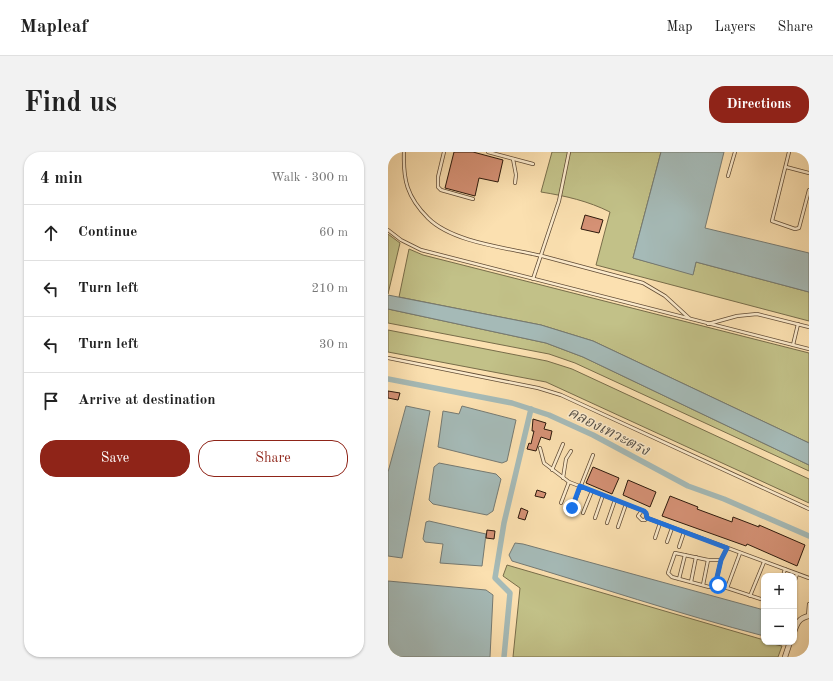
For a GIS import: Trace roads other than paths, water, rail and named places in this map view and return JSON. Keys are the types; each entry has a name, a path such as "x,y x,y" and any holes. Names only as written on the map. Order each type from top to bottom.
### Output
{"street":[{"path":"797,624 802,618 809,616"},
{"path":"784,657 789,645"}],"lane":[{"path":"404,152 403,175 411,197 428,218 439,226 478,241 643,283 665,296 690,319"},
{"path":"444,152 438,177 438,187 441,190 473,199"},
{"path":"488,152 533,164"},
{"path":"533,279 559,201 569,152"},
{"path":"728,176 735,152"},
{"path":"790,152 772,218 774,223 799,228 809,190"},
{"path":"513,159 516,175 515,183"},
{"path":"786,167 809,172"},
{"path":"388,230 402,240 421,250 809,349"},
{"path":"708,324 750,314 771,316 809,326"},
{"path":"793,346 798,324"},
{"path":"388,358 538,388 561,395 809,508"},
{"path":"552,470 563,444"},
{"path":"540,448 544,463 569,482 646,513 647,518"},
{"path":"564,478 566,459 571,452"},
{"path":"572,508 593,455"},
{"path":"561,503 569,482"},
{"path":"583,513 592,491"},
{"path":"595,518 603,495"},
{"path":"607,523 615,500"},
{"path":"618,526 626,504"},
{"path":"641,512 639,514 639,519 642,520 647,518 795,573"},
{"path":"655,538 660,523"},
{"path":"667,542 672,528"},
{"path":"679,547 684,532"},
{"path":"715,586 721,560 727,548"},
{"path":"721,560 708,560 675,553 668,574 679,579 703,585 727,588 761,599"},
{"path":"727,588 740,553"},
{"path":"679,579 685,555"},
{"path":"691,582 696,557"},
{"path":"703,585 708,560"},
{"path":"750,596 764,562"},
{"path":"784,573 785,569"},
{"path":"797,574 809,578"},
{"path":"809,604 809,616"}],"waterway":[{"name":"คลองเทวะตรง","path":"388,379 512,403 549,415 593,435 688,486 724,499 809,536"},
{"path":"504,657 510,593 495,578 504,523 531,409"}]}
